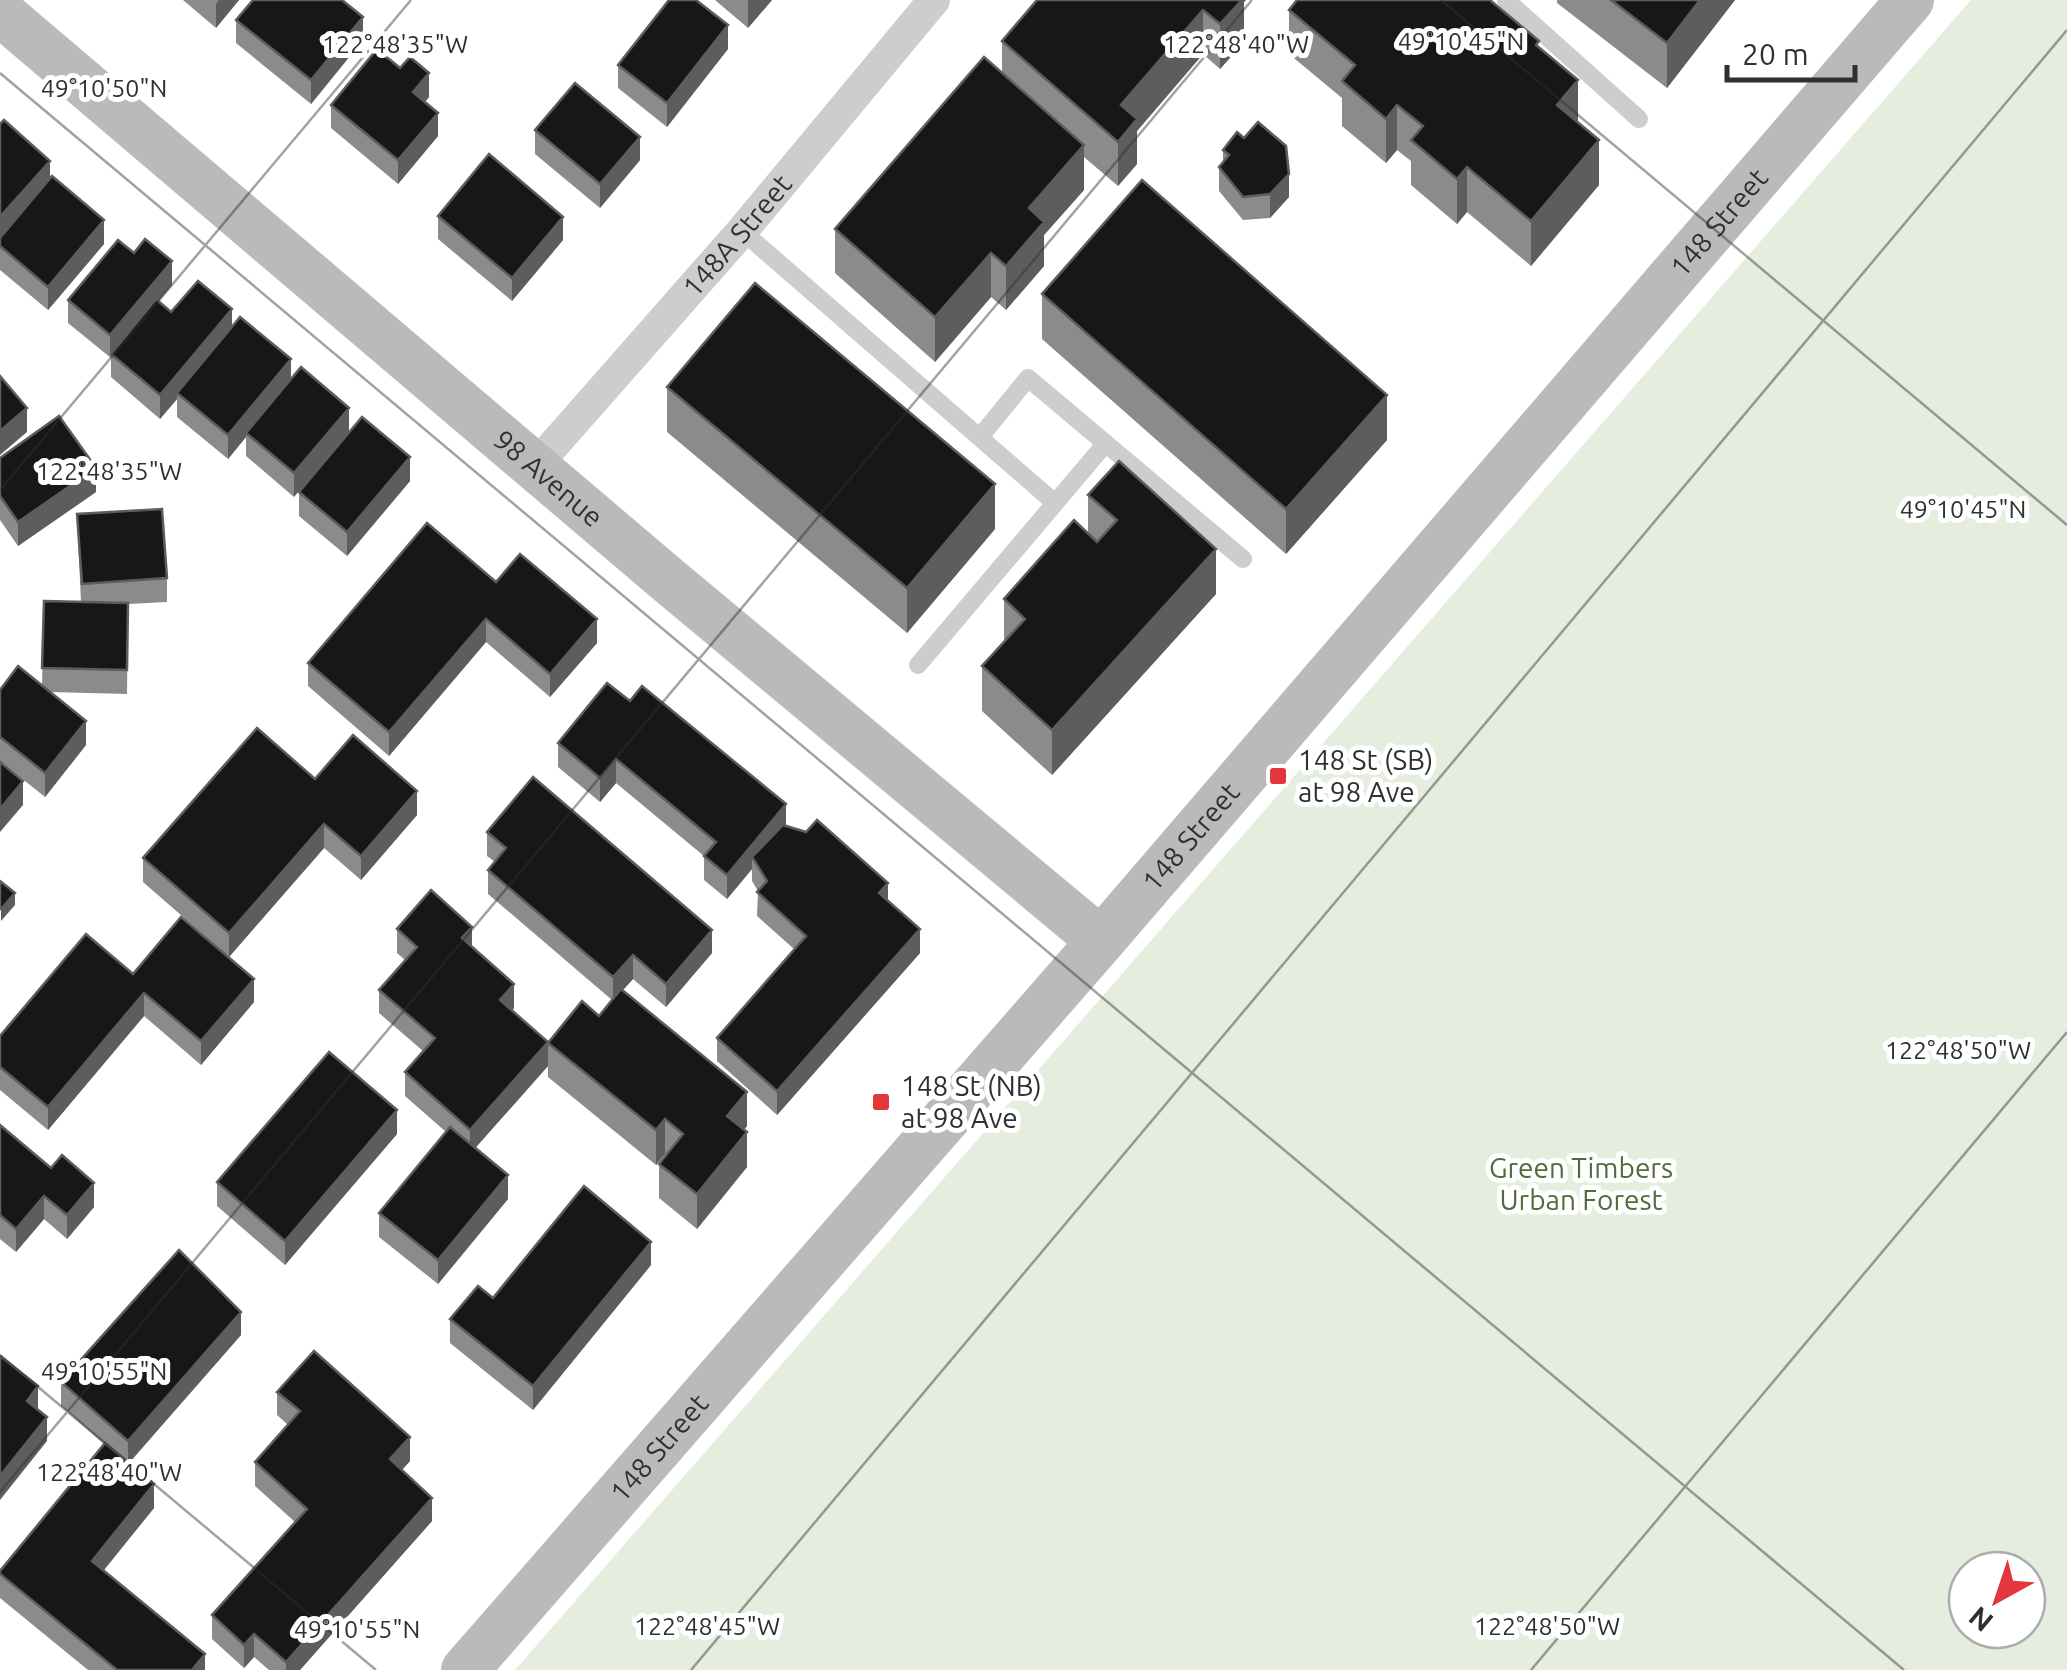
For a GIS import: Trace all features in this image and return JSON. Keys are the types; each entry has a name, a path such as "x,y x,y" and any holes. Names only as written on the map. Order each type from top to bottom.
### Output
{"main road":[{"name":"148 Street","path":"465,1670 1101,941 1910,0"},
{"name":"98 Avenue","path":"0,12 668,580 1101,941"}],"street":[{"name":"148A Street","path":"536,465 742,230 934,0"}],"lane":[{"path":"1506,0 1639,119"},
{"path":"742,230 1056,503"},
{"path":"980,438 1028,378 1243,559"},
{"path":"918,665 1106,443"}],"green space":[{"name":"Green Timbers Urban Forest","path":"1971,0 2067,0 2067,1670 515,1670"}],"building":[{"path":"253,0 342,0 363,17 311,80 236,20"},
{"path":"669,0 696,0 728,25 667,103 618,65"},
{"path":"1037,0 1242,0 1220,24 1203,10 1121,105 1137,119 1118,142 1002,41"},
{"path":"1297,0 1490,0 1578,80 1557,105 1599,140 1531,221 1467,167 1457,179 1411,140 1423,126 1397,105 1386,119 1342,81 1355,65 1289,10"},
{"path":"1611,0 1700,0 1667,43"},
{"path":"377,49 400,68 410,57 429,73 413,92 438,113 398,160 331,105"},
{"path":"984,57 1084,145 1029,208 1044,222 1006,266 991,253 935,317 835,229"},
{"path":"575,83 640,137 600,184 535,130"},
{"path":"4,120 50,161 0,217 0,124"},
{"path":"1258,122 1286,146 1289,174 1270,194 1243,197 1219,167 1229,155 1223,150 1237,132 1244,138"},
{"path":"489,154 563,217 512,278 438,216"},
{"path":"52,176 104,220 48,287 0,246 0,238"},
{"path":"1142,180 1387,395 1286,509 1042,294"},
{"path":"145,239 172,261 110,335 68,300 118,240 134,253"},
{"path":"198,281 232,309 160,395 111,354 156,299 171,312"},
{"path":"755,283 995,484 907,588 667,387"},
{"path":"240,317 291,359 228,435 177,393"},
{"path":"301,367 349,408 294,473 246,433"},
{"path":"0,376 27,408 0,431"},
{"path":"59,416 96,468 18,522 0,496 0,458"},
{"path":"362,417 410,457 347,532 299,492"},
{"path":"1119,461 1216,549 1052,730 982,666 1025,619 1004,599 1074,520 1097,542 1117,520 1088,495"},
{"path":"162,509 167,578 82,584 77,514"},
{"path":"427,523 496,582 520,554 597,619 550,674 486,619 389,732 308,663"},
{"path":"44,601 128,603 127,670 42,668"},
{"path":"18,666 86,721 45,773 0,737 0,690"},
{"path":"607,683 630,701 642,686 786,804 727,875 704,856 716,842 616,759 600,778 558,743"},
{"path":"257,728 315,779 353,735 417,791 361,856 324,824 229,933 143,858"},
{"path":"0,762 23,781 0,809"},
{"path":"533,777 712,930 666,984 633,955 613,977 488,870 506,848 487,832"},
{"path":"817,820 888,883 879,893 920,929 777,1091 717,1038 806,936 757,892 767,881 752,857 783,825 806,832"},
{"path":"0,881 15,893 1,909 0,908"},
{"path":"431,890 472,927 462,938 514,984 500,1000 548,1042 470,1130 405,1072 435,1038 379,990 417,947 397,929"},
{"path":"181,917 254,979 201,1041 144,993 48,1107 0,1067 0,1036 86,934 133,974"},
{"path":"621,989 747,1092 727,1116 747,1132 697,1194 659,1164 683,1134 665,1119 656,1130 548,1043 582,1001 599,1016"},
{"path":"329,1052 397,1110 285,1241 217,1182"},
{"path":"0,1125 51,1168 62,1155 94,1183 67,1215 44,1196 16,1229 0,1215"},
{"path":"450,1127 508,1175 438,1260 379,1213"},
{"path":"584,1186 651,1242 533,1386 450,1319 478,1286 493,1298"},
{"path":"179,1250 241,1312 128,1441 61,1382"},
{"path":"314,1351 410,1437 390,1459 432,1498 286,1662 254,1634 244,1645 212,1615 307,1509 255,1462 300,1411 277,1392"},
{"path":"0,1356 38,1386 27,1401 47,1417 0,1476"},
{"path":"105,1443 154,1484 92,1561 205,1654 192,1670 117,1670 0,1574"}],"place":[{"name":"148 St (SB) at 98 Ave","path":"1278,776"},
{"name":"148 St (NB) at 98 Ave","path":"881,1102"}]}
